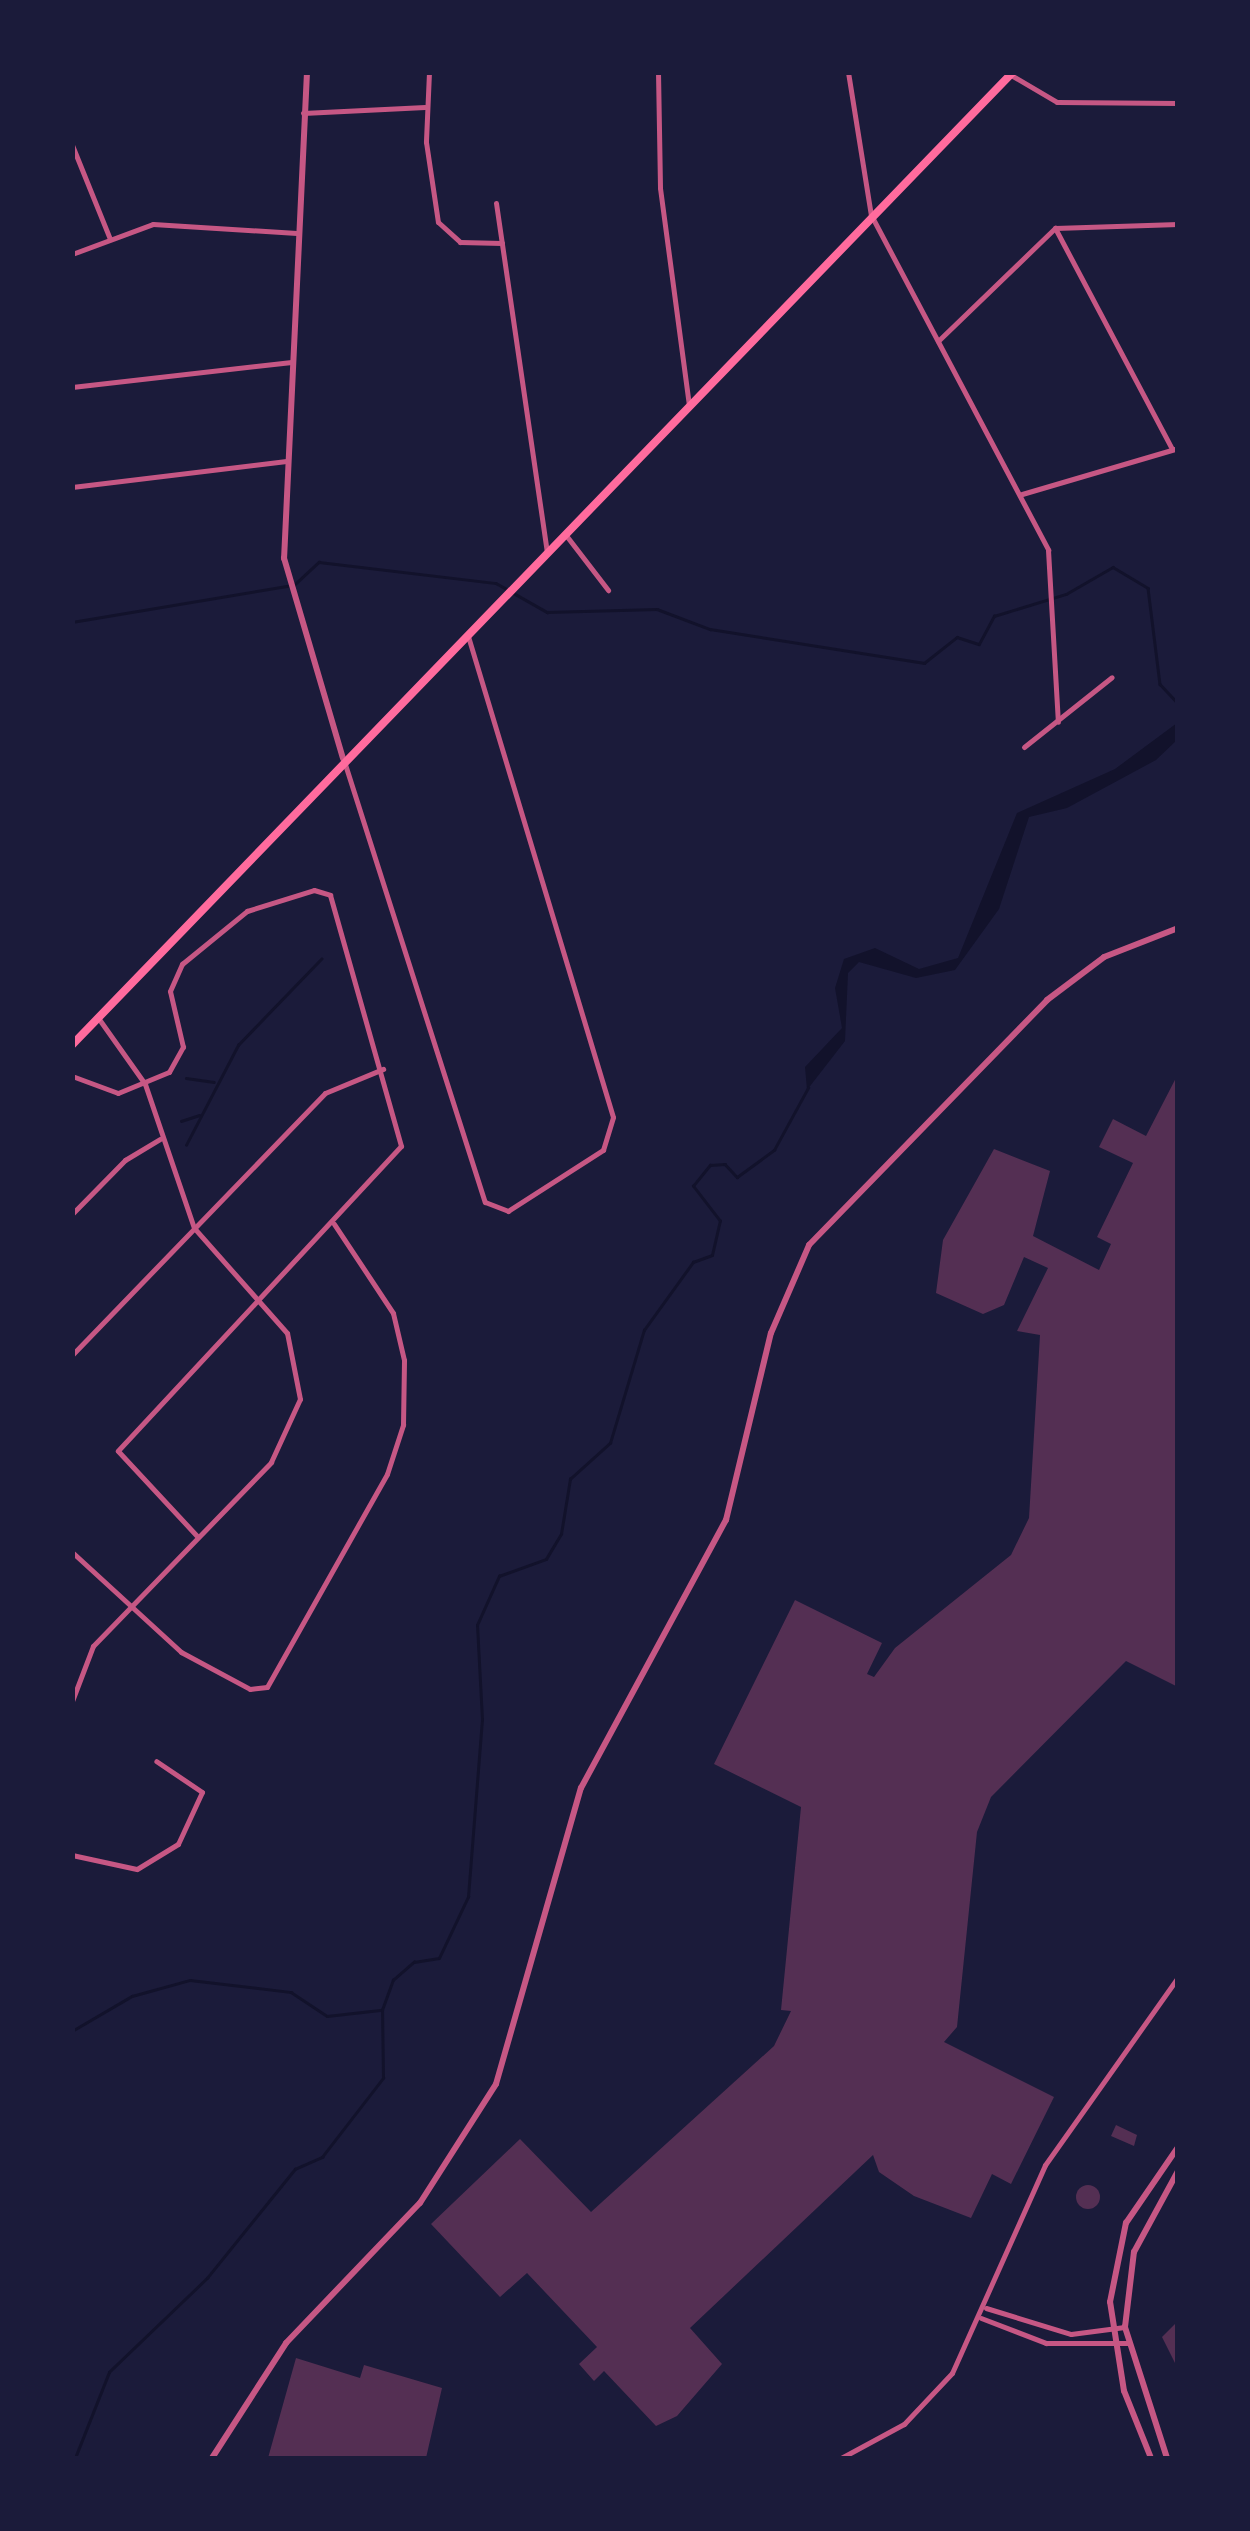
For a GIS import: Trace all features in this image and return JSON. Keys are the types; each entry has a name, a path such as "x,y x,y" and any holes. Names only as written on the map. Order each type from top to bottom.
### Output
{"main road":[{"path":"72,1044 343,759 1012,74"}],"street":[{"path":"307,72 286,461 288,586 496,1214 571,1174 612,1138 609,1101 468,633"},
{"path":"429,72 425,107 438,222 460,242 502,243"},
{"path":"658,72 661,204 690,406"},
{"path":"848,72 871,216 1021,494 1056,589 1058,722"},
{"path":"1012,74 1057,102 1178,104"},
{"path":"302,113 425,107"},
{"path":"72,145 110,239"},
{"path":"496,203 547,553"},
{"path":"72,254 153,224 297,233"},
{"path":"938,341 1054,228 1178,224"},
{"path":"1021,494 1175,448 1054,228"},
{"path":"72,387 292,362"},
{"path":"72,487 286,461"},
{"path":"566,534 608,590"},
{"path":"1024,747 1112,677"},
{"path":"75,1074 110,1092 144,1084 181,1056 170,991 182,964 235,917 314,890 332,900 383,1070 401,1146 334,1224 118,1451 198,1537"},
{"path":"212,2458 286,2344 420,2203 496,2084 581,1788 726,1520 771,1333 809,1245 1047,1000 1104,956 1178,928"},
{"path":"72,1701 76,1673 130,1606 271,1462 298,1408 294,1348 260,1301 194,1228 144,1084 99,1019"},
{"path":"72,1355 325,1093 383,1070"},
{"path":"72,1214 125,1160 162,1139"},
{"path":"72,1552 181,1652 263,1691 370,1508 398,1444 404,1360 378,1279 334,1224"},
{"path":"72,1855 137,1869 178,1844 202,1792 156,1761"},
{"path":"841,2458 891,2434 934,2395 986,2308 1045,2165 1178,1977"},
{"path":"1151,2458 1111,2330 1126,2223 1178,2146"},
{"path":"1167,2458 1128,2343 1126,2326 1134,2252 1178,2171"},
{"path":"986,2308 1048,2331 1111,2330 1126,2326"},
{"path":"981,2318 1046,2343 1128,2343"}],"shaded area":[{"path":"1177,723 1177,740 1156,760 1067,808 1029,817 999,909 955,970 916,978 859,962 848,973 845,1041 807,1090 805,1067 842,1028 835,988 844,959 875,948 919,969 958,958 1017,813 1115,769"}],"building":[{"path":"1178,1074 1178,1687 1126,1661 991,1797 977,1832 957,2027 944,2042 1054,2097 1011,2184 992,2174 971,2218 914,2196 879,2172 873,2155 690,2328 722,2364 677,2416 656,2426 604,2371 594,2381 579,2364 597,2347 527,2273 500,2297 431,2224 520,2139 591,2212 774,2046 791,2011 781,2010 801,1807 714,1764 795,1600 882,1643 867,1674 874,1677 895,1648 1011,1555 1029,1518 1040,1335 1017,1331 1048,1268 1024,1257 1004,1305 983,1314 936,1293 943,1240 994,1149 1050,1171 1033,1236 1099,1270 1111,1244 1097,1237 1133,1163 1099,1147 1113,1119 1146,1136"},
{"path":"1116,2125 1137,2135 1134,2146 1111,2136"},
{"path":"1088,2185 1100,2197 1088,2209 1076,2197"},
{"path":"1178,2321 1178,2369 1162,2337"},
{"path":"296,2358 360,2378 364,2365 442,2388 426,2458 268,2458"}],"waterway":[{"path":"72,622 294,585 319,562 496,583 547,612 657,609 710,629 924,663 957,637 979,644 994,616 1066,594 1113,567 1148,588 1160,684 1178,703"},
{"path":"186,1145 238,1045 321,959"},
{"path":"186,1078 214,1082"},
{"path":"75,2458 109,2372 207,2278 295,2169 322,2157 383,2078 382,2010 393,1980 414,1962 439,1958 468,1897 482,1720 477,1625 499,1576 546,1559 561,1534 570,1479 610,1443 644,1330 693,1262 712,1255 720,1221 693,1186 710,1165 725,1164 737,1177 774,1150 808,1088"},
{"path":"181,1121 199,1115"},
{"path":"72,2031 132,1996 190,1980 291,1992 327,2016 380,2010"}]}
